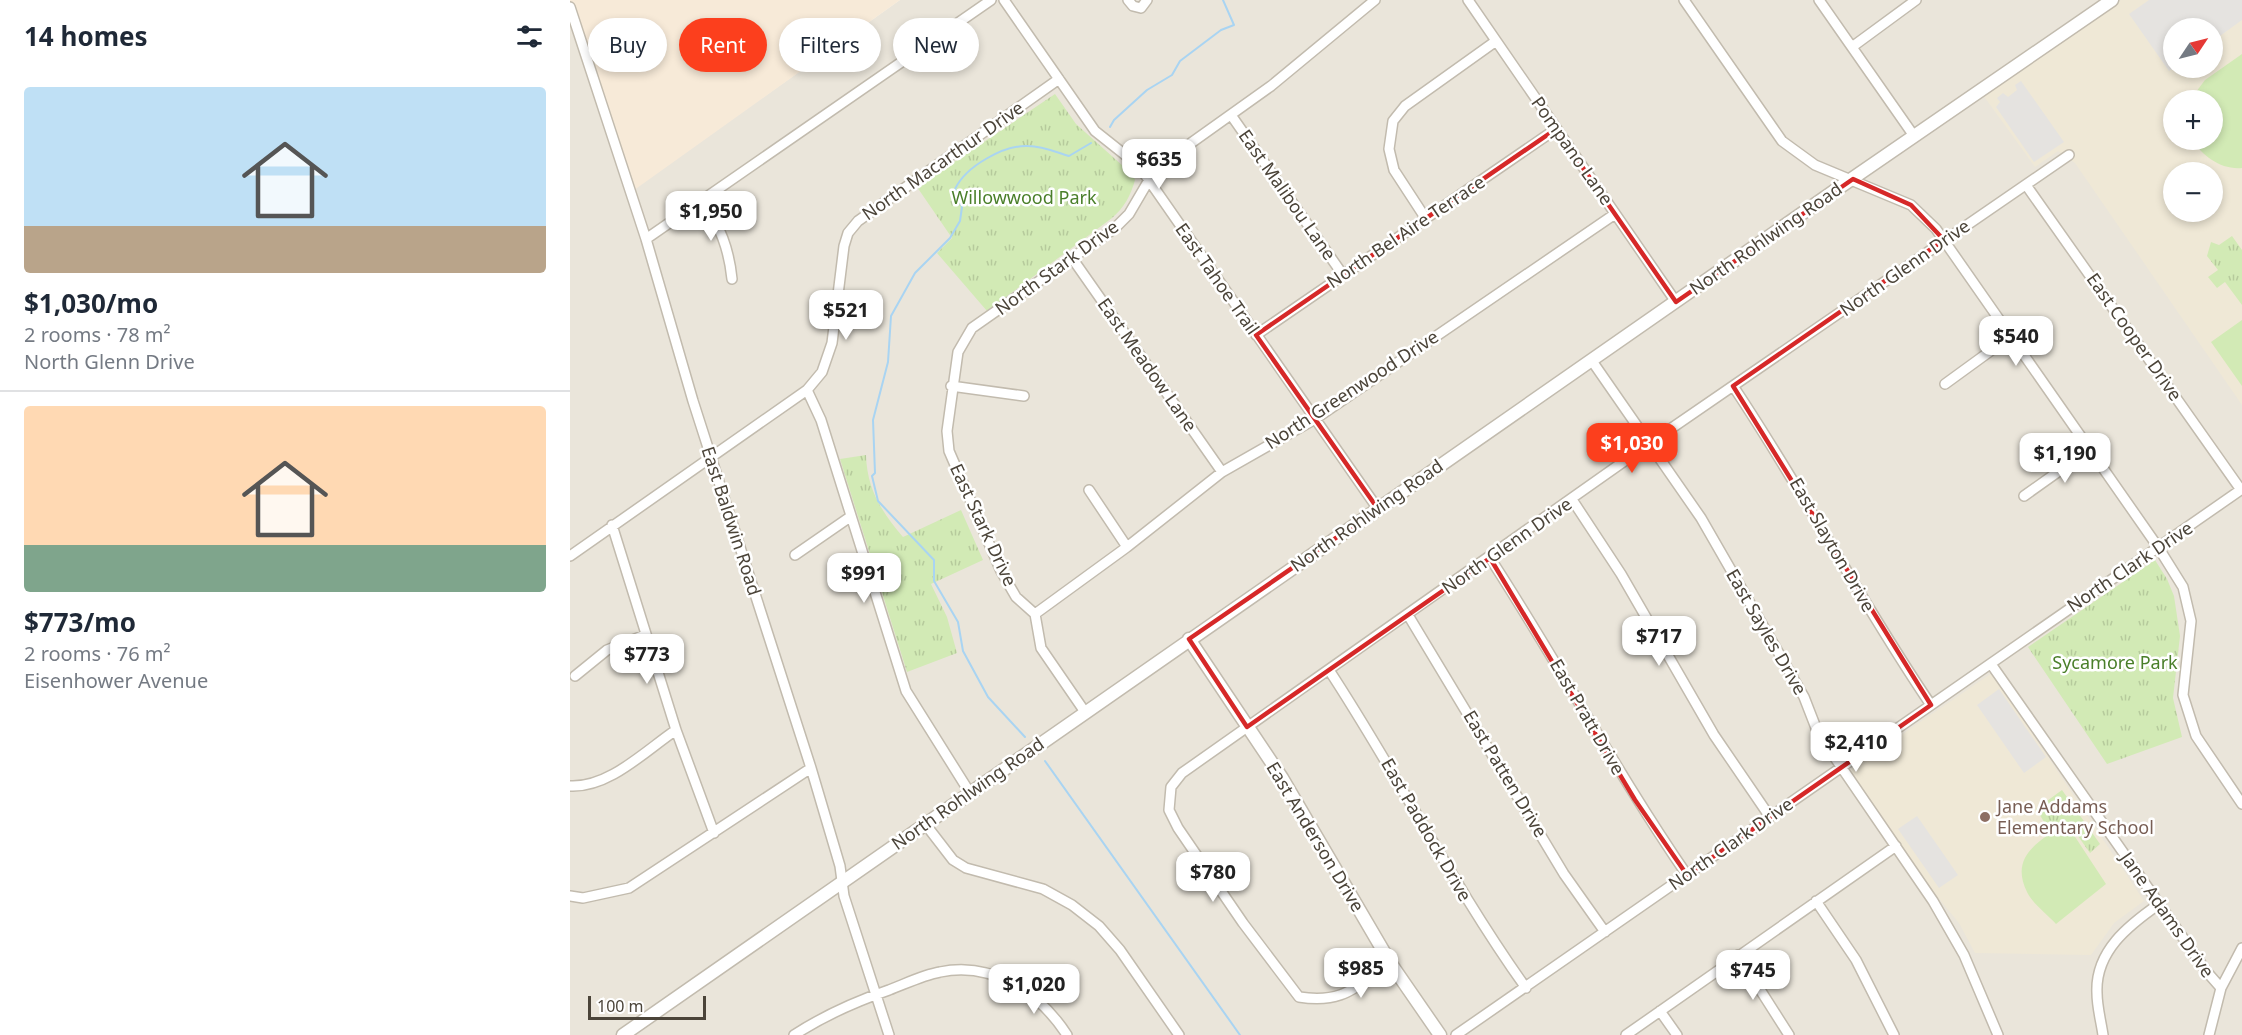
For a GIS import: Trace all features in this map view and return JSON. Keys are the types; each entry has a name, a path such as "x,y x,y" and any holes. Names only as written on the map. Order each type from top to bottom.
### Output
{"street":[{"path":"646,239 991,0"},
{"name":"East Tahoe Trail","path":"1004,0 1095,131 1132,158 1149,180 1378,509"},
{"path":"1128,0 1133,6 1141,8 1147,0"},
{"name":"North Stark Drive","path":"951,386 958,352 972,328 1115,228 1130,214 1156,168 1271,86 1375,0"},
{"name":"Pompano Lane","path":"1468,0 1676,302"},
{"path":"1684,0 1782,141 1815,165 1911,205 1944,240 2090,449 2183,587 2191,621 2183,694 2196,735 2242,804"},
{"path":"1820,0 1914,136"},
{"path":"1852,47 1917,0"},
{"name":"North Rohlwing Road","path":"623,1035 1189,639 2112,0"},
{"name":"East Baldwin Road","path":"570,7 646,239 711,457 811,768 840,866 842,882 889,1035"},
{"path":"1426,219 1394,170 1389,149 1393,121 1405,106 1496,41"},
{"name":"North Macarthur Drive","path":"570,556 807,390 822,372 832,343 844,246 848,233 858,221 1059,79"},
{"name":"East Malibou Lane","path":"1231,115 1343,275"},
{"name":"North Bel Aire Terrace","path":"1256,335 1556,129"},
{"name":"North Glenn Drive","path":"1390,964 1336,999 1320,1001 1299,997 1286,983 1178,828 1169,810 1171,787 1182,773 1572,501 1650,443 2069,155"},
{"name":"East Cooper Drive","path":"2026,184 2241,490"},
{"path":"704,201 720,228 729,256 732,279"},
{"name":"North Greenwood Drive","path":"1035,614 1127,547 1222,472 1315,419 1615,214"},
{"name":"East Meadow Lane","path":"1072,258 1222,472"},
{"path":"1946,384 2011,336"},
{"name":"East Sayles Drive","path":"1592,361 1701,518 1804,697 1818,733 1896,846 1952,934 1998,1035"},
{"path":"951,386 1024,396"},
{"name":"East Stark Drive","path":"951,386 947,431 949,451 1001,571 1016,597 1035,614"},
{"name":"East Slayton Drive","path":"1733,386 1783,461 1882,634 1931,705"},
{"path":"807,390 821,420 906,691 970,793"},
{"path":"2024,496 2090,449"},
{"path":"1089,490 1127,547"},
{"name":"North Clark Drive","path":"1456,1035 2241,490"},
{"path":"1572,501 1621,574 1714,735 1770,817"},
{"path":"795,555 850,517"},
{"path":"612,525 676,730 714,833"},
{"name":"East Pratt Drive","path":"1490,558 1535,628 1635,800 1687,875"},
{"path":"1035,614 1041,648 1085,712"},
{"name":"East Patten Drive","path":"1408,615 1564,874 1605,932"},
{"path":"575,676 608,650 645,635"},
{"name":"East Anderson Drive","path":"1189,639 1282,778 1390,964 1440,1035"},
{"name":"Jane Adams Drive","path":"1991,664 2207,972 2221,987"},
{"name":"East Paddock Drive","path":"1329,670 1371,734 1465,899 1526,988"},
{"path":"570,786 590,785 611,775 676,730"},
{"path":"570,896 583,898 629,888 811,768"},
{"path":"926,825 953,860 966,868 1043,889 1072,905 1099,926 1120,950 1179,1035"},
{"path":"1626,1035 1896,846"},
{"path":"1816,901 1856,960 1894,1035"},
{"path":"2103,1035 2096,991 2104,959 2120,934 2159,904"},
{"path":"2209,1035 2221,987 2242,948"},
{"path":"1738,955 1789,1035"},
{"path":"794,1035 843,1006 876,994 941,972 983,971 1015,983 1040,1002 1067,1035"},
{"path":"1660,1011 1677,1035"}],"highlighted area":[{"path":"1556,129 1676,302 1853,179 1911,205 1944,240 1733,386 1931,705 1687,875 1635,800 1490,558 1247,727 1189,639 1378,509 1256,335"}],"shaded area":[{"path":"570,0 900,0 875,18 779,18 779,72 799,72 630,193 591,72 667,72 667,18 588,18 588,63 570,7"},
{"path":"900,0 2242,0 2242,1035 570,1035 570,7 588,62 588,72 591,72 630,192 799,72 881,72 881,18 875,18"},
{"path":"2121,0 2242,0 2242,405 2075,163 2058,151 2035,167 1983,95"},
{"path":"2149,0 2242,0 2242,20 2223,34 2223,18 2163,18 2163,62 2129,14"},
{"path":"2021,81 2064,142 2034,162 1996,107 2000,102 1997,98 2003,93 2008,97 2017,90 2015,85"},
{"name":"Jane Addams Elementary School","path":"1992,673 2144,901 2114,923 2091,955 1975,953 1959,923 1936,895 1850,770"},
{"path":"1999,689 2046,757 2024,773 1977,705"},
{"path":"1917,816 1958,875 1939,888 1898,829"}],"green space":[{"path":"2242,54 2242,168 2227,167 2223,165 2223,162 2213,161 2201,150 2223,150 2223,90 2198,90 2208,78 2223,78 2223,67"},
{"name":"Willowwood Park","path":"1055,94 1076,124 1133,175 1135,180 1123,206 1112,218 987,311 937,253 952,238 917,187"},
{"path":"2232,236 2242,250 2242,305 2225,282 2217,288 2208,277 2218,270 2207,256 2211,242 2219,245"},
{"path":"2242,320 2242,386 2211,342"},
{"path":"866,455 872,489 888,518 903,537 961,510 983,560 931,584 947,617 957,653 907,672 840,459"},
{"name":"Sycamore Park","path":"2155,560 2174,596 2180,636 2173,698 2182,737 2107,764 2028,647"},
{"path":"2062,790 2100,844 2090,853 2068,822 2046,825 2036,809"},
{"path":"2066,823 2106,884 2056,924 2029,896 2022,879 2022,868 2030,850"}],"waterway":[{"path":"1110,127 1114,120 1147,90 1172,75 1180,61 1221,30 1234,25 1223,0"},
{"path":"1025,737 988,697 963,651 958,622 934,581 934,560 878,501 872,476 875,473 873,420 888,362 891,316 915,273 950,238 960,221 962,207 955,189 960,181 987,158 1008,149 1033,146 1069,156 1091,143"},
{"path":"1045,761 1240,1035"}],"place":[{"name":"Jane Addams Elementary School","path":"1985,817"}]}
